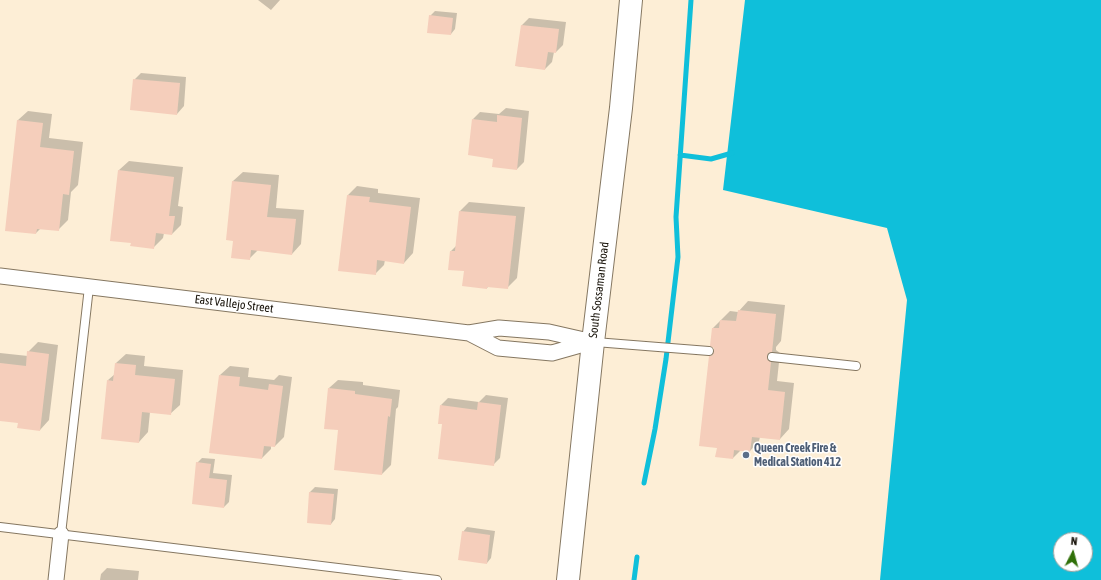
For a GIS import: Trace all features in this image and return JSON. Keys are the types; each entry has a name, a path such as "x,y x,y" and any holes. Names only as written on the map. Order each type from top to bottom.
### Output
{"main road":[{"name":"South Sossaman Road","path":"568,580 593,342 621,108 631,0"}],"street":[{"name":"East Vallejo Street","path":"0,276 469,333 499,328 549,332 593,342"},
{"name":"East Vallejo Street","path":"469,333 498,348 552,353 593,342"},
{"path":"56,580 61,534"}],"lane":[{"path":"61,534 89,287"},
{"path":"593,342 709,351"},
{"path":"772,357 856,366"},
{"path":"0,527 437,580"}],"water":[{"path":"745,0 1101,0 1101,580 880,580 907,300 887,228 723,190"}],"building":[{"path":"429,15 453,18 451,35 427,33"},
{"path":"521,25 559,29 556,53 548,52 545,70 515,66"},
{"path":"133,79 180,83 177,115 130,110"},
{"path":"497,115 522,118 517,170 492,167 493,159 468,155 472,119 497,122"},
{"path":"17,120 43,123 40,147 74,151 69,195 63,194 59,231 37,229 36,234 5,231"},
{"path":"118,170 174,177 169,216 175,216 172,235 156,233 154,249 130,246 131,243 110,241"},
{"path":"232,181 271,185 267,217 296,219 292,255 251,250 250,260 231,258 233,241 226,240"},
{"path":"347,195 370,197 369,202 411,207 404,264 377,260 376,275 338,271"},
{"path":"459,211 516,216 508,289 487,287 487,289 462,286 464,271 448,270 450,251 455,251"},
{"path":"738,310 776,314 772,352 768,353 767,356 767,360 771,362 768,390 785,392 780,440 752,437 750,452 734,450 733,459 715,457 717,448 699,446 709,356 712,356 714,352 714,348 710,346 712,328 719,328 720,320 736,321"},
{"path":"27,351 49,354 40,431 17,428 18,423 0,421 0,363 26,366"},
{"path":"115,363 136,365 135,375 175,379 171,415 142,412 139,443 101,439 107,380 113,381"},
{"path":"219,375 240,377 239,386 268,390 269,384 283,386 275,447 264,446 262,459 209,453"},
{"path":"328,388 355,391 355,394 392,399 390,417 388,416 382,475 334,470 338,430 324,429"},
{"path":"478,402 501,405 494,466 438,459 442,424 438,424 440,405 477,410"},
{"path":"196,462 211,464 209,478 227,480 224,508 192,504"},
{"path":"309,492 334,494 331,525 307,523"},
{"path":"462,531 490,535 487,564 458,560"}],"waterway":[{"path":"644,483 655,429 666,359 678,257 676,217 691,0"},
{"path":"680,155 711,159 732,153"},
{"path":"634,580 637,557"}],"place":[{"name":"Queen Creek Fire & Medical Station 412","path":"746,455"}]}
